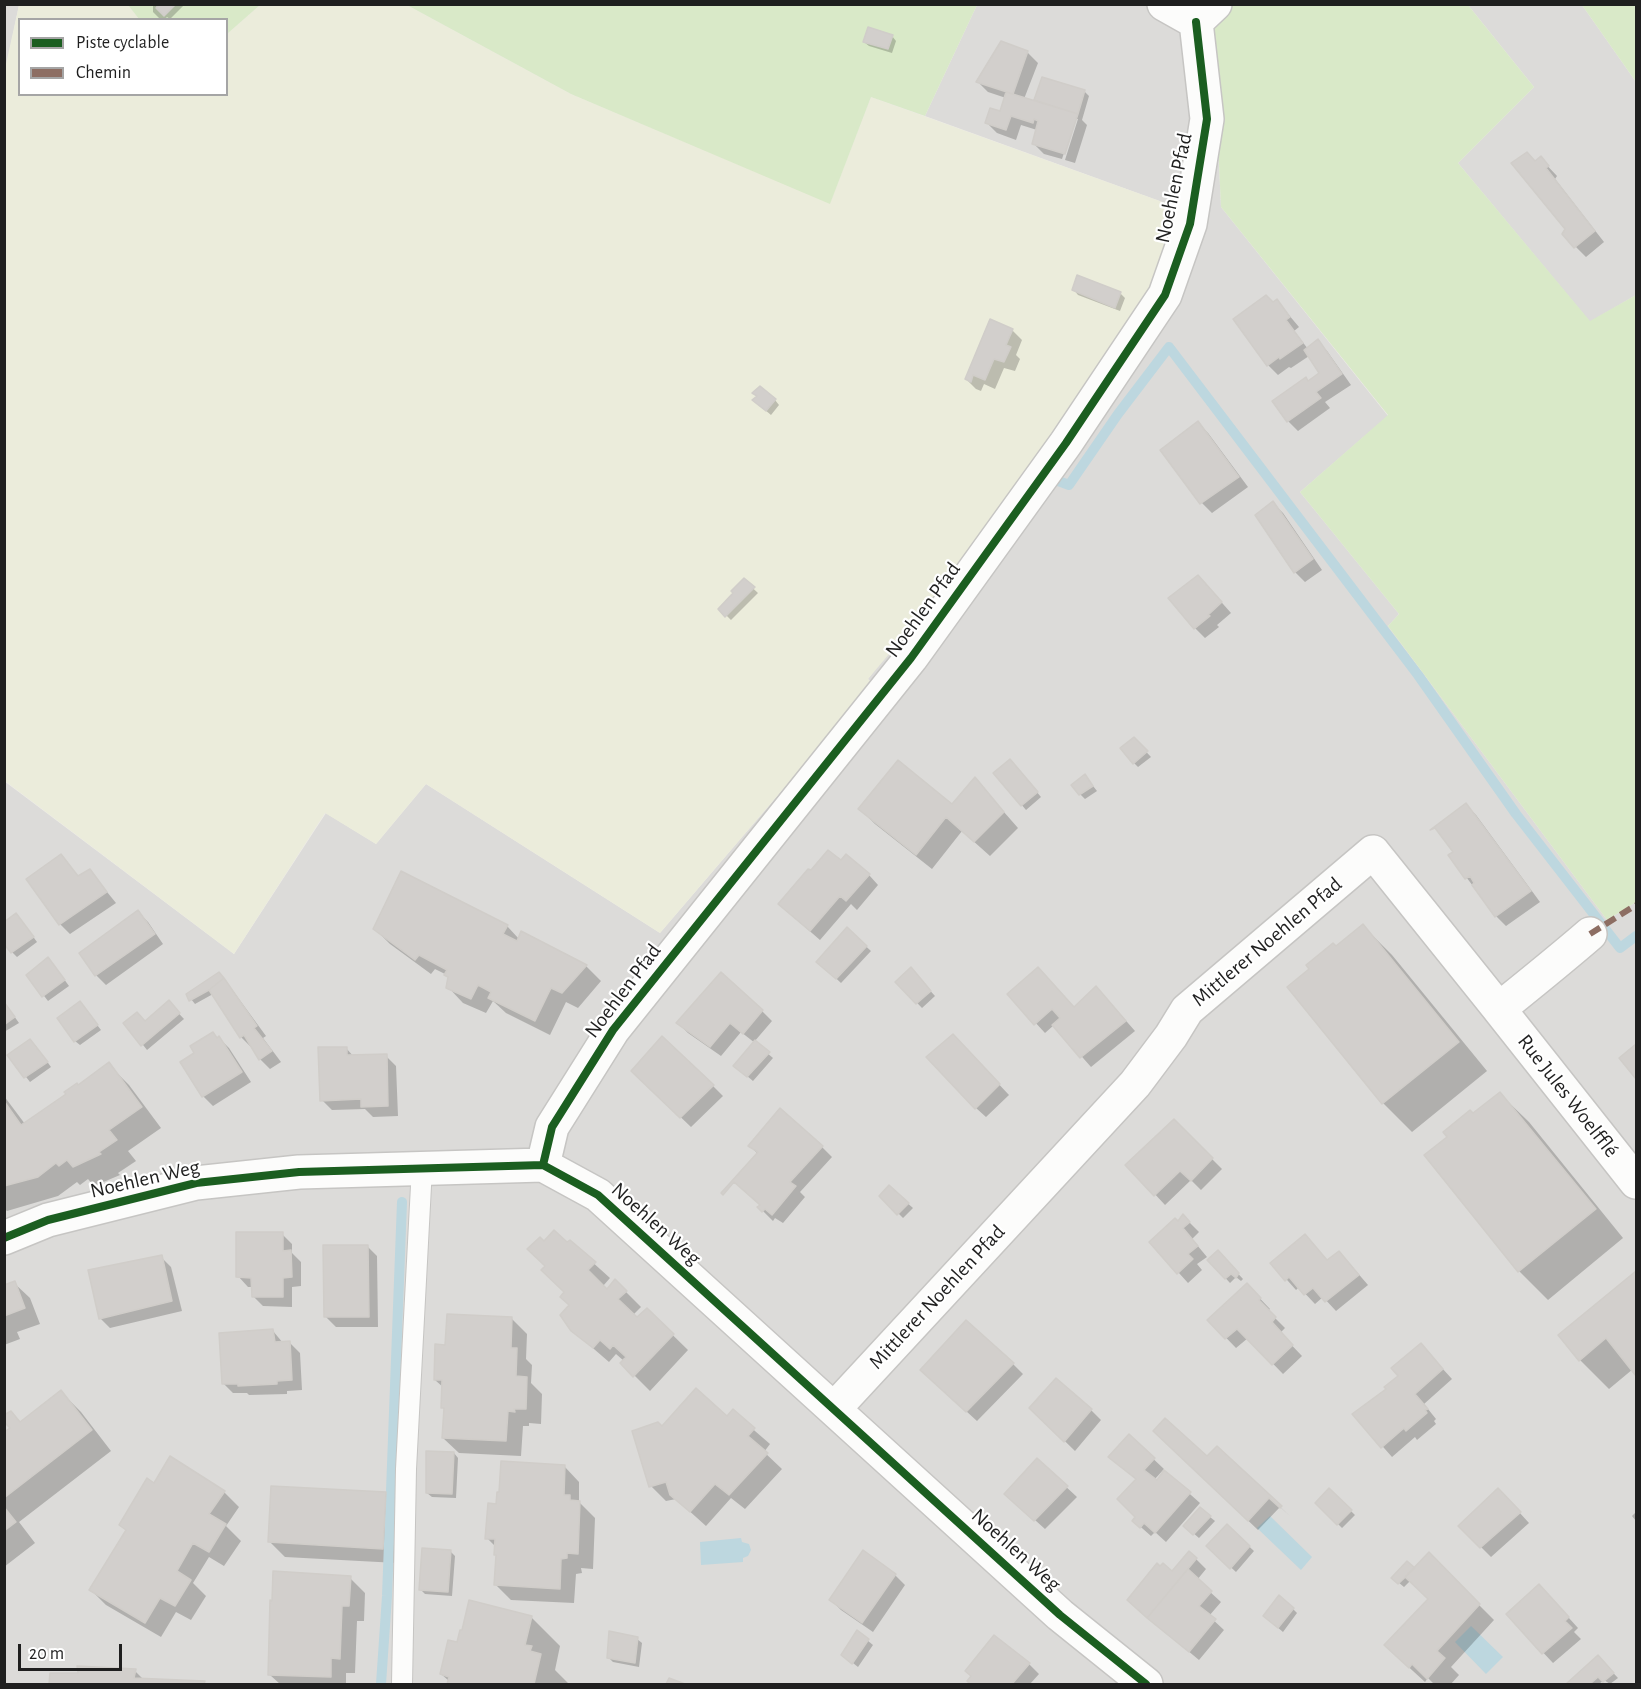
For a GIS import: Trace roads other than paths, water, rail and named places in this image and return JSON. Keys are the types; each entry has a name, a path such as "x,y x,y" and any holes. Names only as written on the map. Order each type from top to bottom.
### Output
{"street":[{"path":"1164,4 1206,13"},
{"name":"Noehlen Pfad","path":"543,1165 552,1127 613,1030 911,658 1059,453 1165,296 1190,224 1207,119 1206,13"},
{"name":"Mittlerer Noehlen Pfad","path":"834,1409 1135,1084 1171,1036 1187,1010 1373,852 1499,1009"},
{"path":"1499,1009 1535,979 1554,967 1590,934"},
{"name":"Rue Jules Woelfflé","path":"1499,1009 1636,1182"},
{"name":"Noehlen Weg","path":"4,1238 48,1220 196,1183 298,1172 543,1165 598,1195 1060,1615 1146,1684"}],"lane":[{"path":"402,1684 406,1469 422,1167"}],"water":[{"path":"1270,1516 1312,1557 1301,1570 1257,1528"},
{"path":"741,1538 742,1542 749,1544 751,1550 748,1556 743,1558 743,1562 701,1565 700,1542"},
{"path":"1471,1626 1503,1657 1486,1674 1455,1642"}],"waterway":[{"path":"1045,476 1069,485 1118,414 1169,347 1418,675 1516,814 1620,948 1636,936"},
{"path":"381,1684 387,1596 402,1202"}]}
